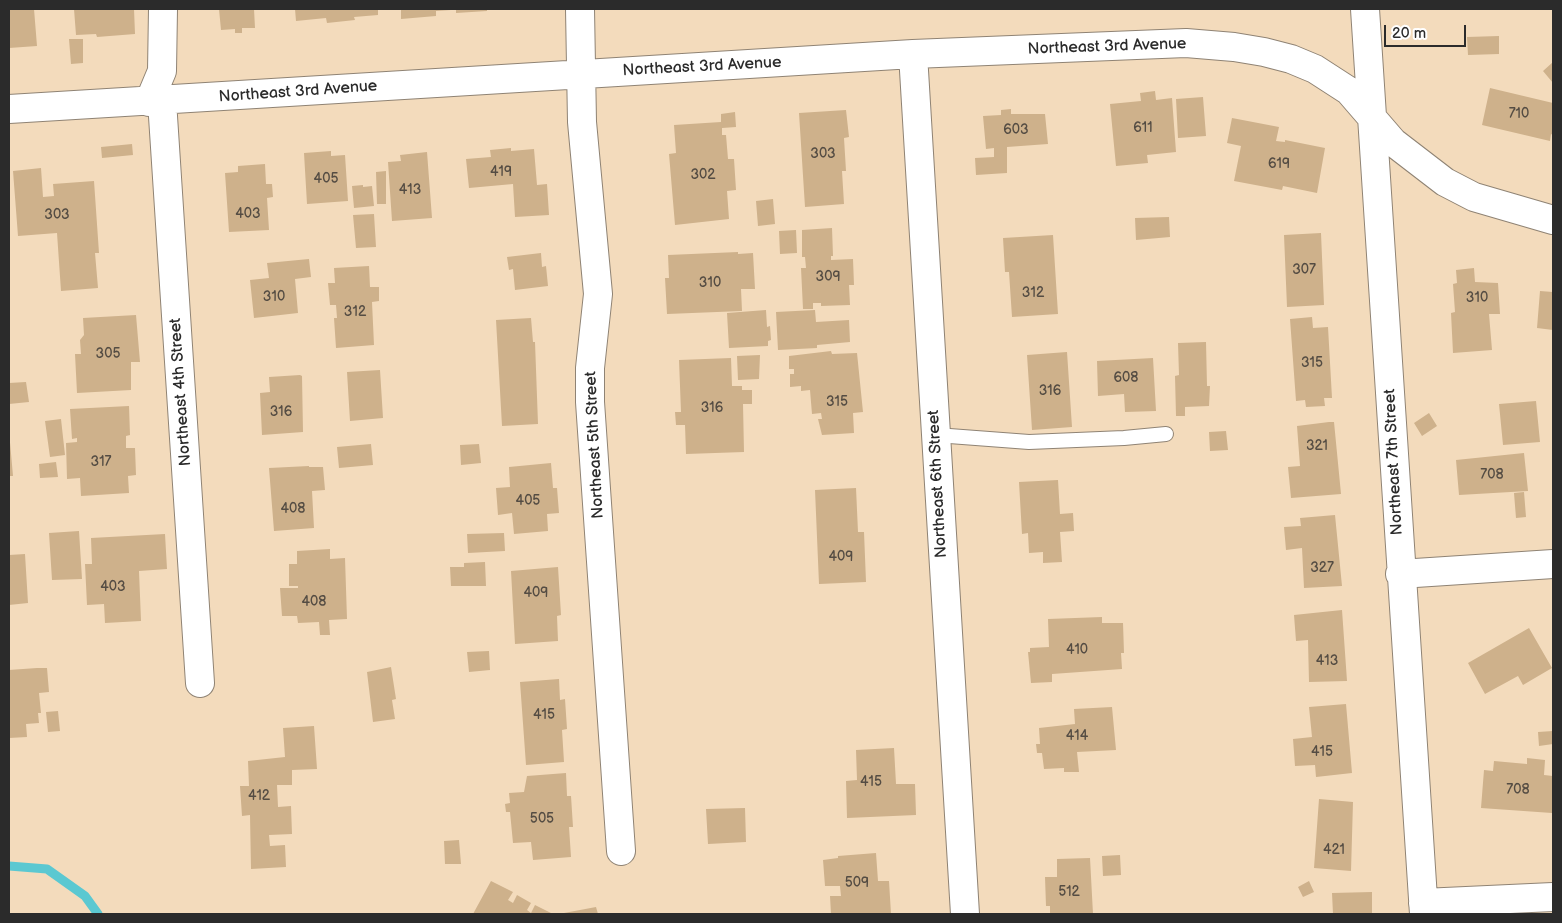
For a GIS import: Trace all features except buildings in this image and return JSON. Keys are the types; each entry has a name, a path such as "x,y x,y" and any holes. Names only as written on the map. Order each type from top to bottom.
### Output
{"street":[{"path":"155,101 162,71 164,9"},
{"name":"Northeast 5th Street","path":"580,9 582,122 598,294 590,368 590,402 621,851"},
{"name":"Northeast 7th Street","path":"1365,9 1400,574 1424,909"},
{"name":"Northeast 3rd Avenue","path":"9,109 913,54 1147,44 1234,47 1291,58 1315,68 1349,91 1394,142 1445,182 1474,197 1553,220"},
{"name":"Northeast 6th Street","path":"913,54 965,914"},
{"name":"Northeast 4th Street","path":"155,101 200,683"},
{"path":"1400,574 1553,564"},
{"path":"1424,909 1553,897"}],"lane":[{"path":"936,435 1028,442 1124,438 1166,434"}],"waterway":[{"path":"9,866 47,869 85,896 98,914"}]}
